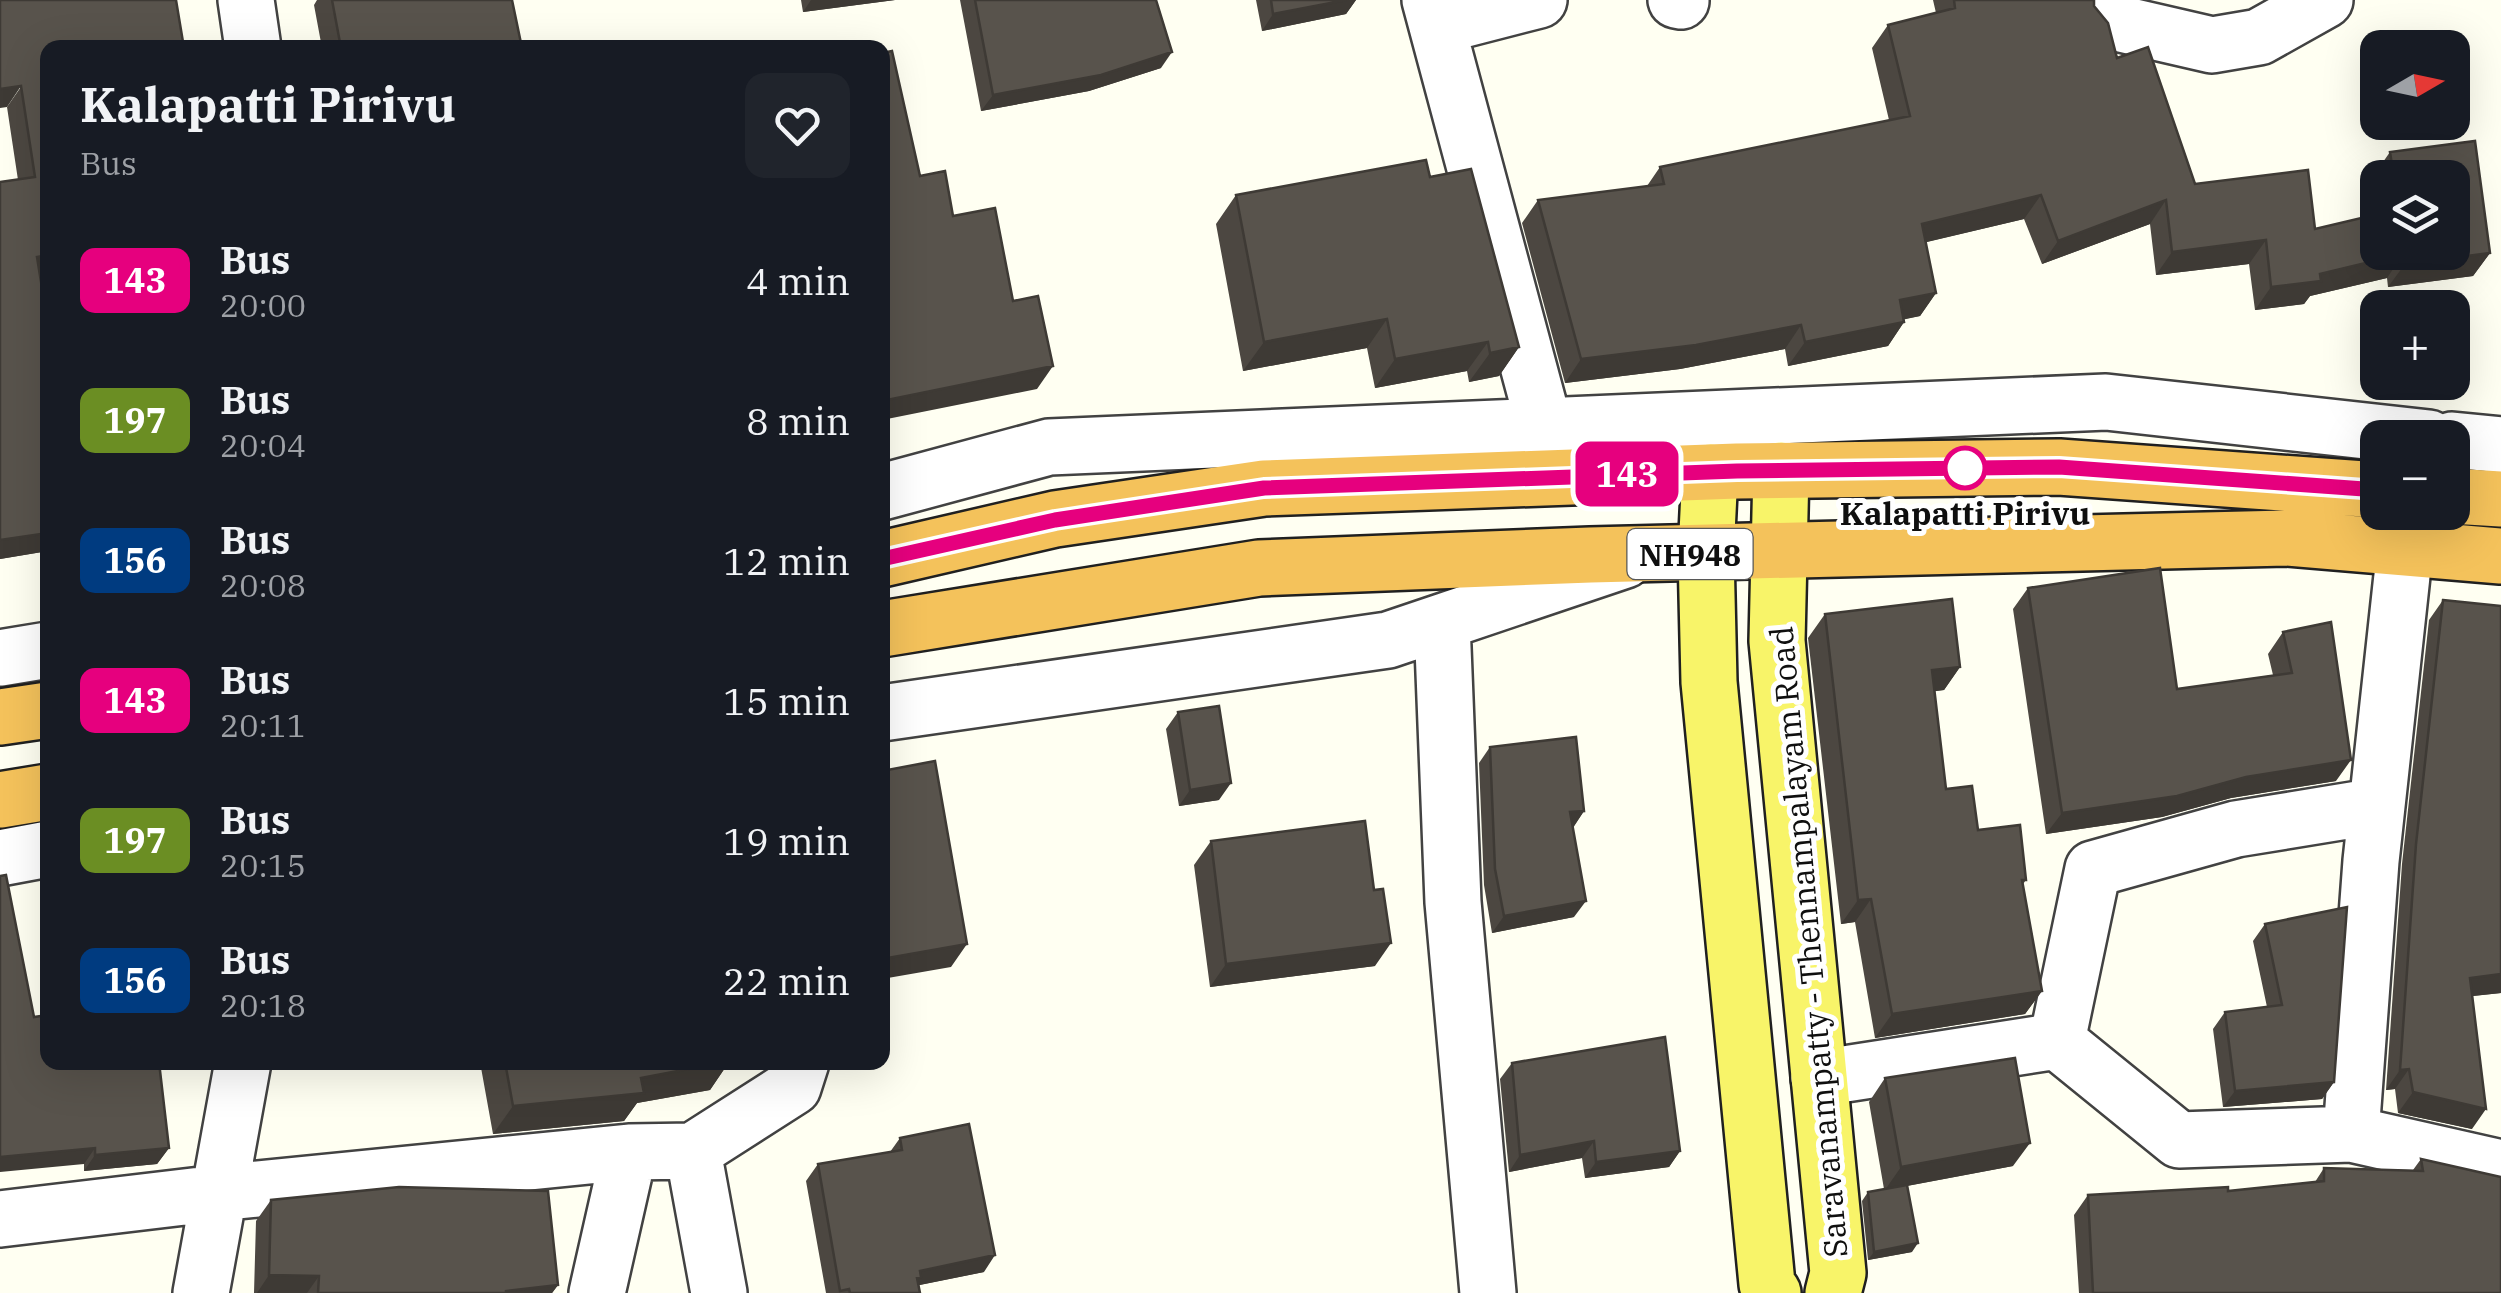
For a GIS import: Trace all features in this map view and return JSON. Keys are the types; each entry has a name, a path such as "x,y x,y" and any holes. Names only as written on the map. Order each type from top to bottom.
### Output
{"highway":[{"path":"890,557 1055,520 1264,488 1781,470 2059,467 2360,489"},
{"path":"2470,497 2501,500"},
{"name":"NH948","path":"890,628 1260,568 2286,538 2501,556"},
{"path":"0,717 40,711"},
{"path":"0,800 40,793"}],"main road":[{"name":"Saravanampatty - Thennampalayam Road","path":"1781,470 1777,642 1838,1274 1834,1293"},
{"path":"1710,472 1706,553 1710,702 1767,1284 1773,1293"}],"street":[{"path":"246,0 251,40"},
{"path":"1539,0 1434,13 1544,425"},
{"path":"2108,21 2212,46 2260,37 2325,0"},
{"path":"890,490 1048,447 2106,402 2360,430"},
{"path":"2470,442 2501,445"},
{"path":"2351,1134 2377,806 2405,548"},
{"path":"890,712 1388,640 1642,554"},
{"path":"1442,622 1453,902 1488,1293"},
{"path":"0,658 40,651"},
{"path":"2057,1042 2094,869 2236,829 2377,806"},
{"path":"0,858 40,850"},
{"path":"1819,1078 2057,1042 2179,1140 2351,1134 2501,1168"},
{"path":"201,1293 241,1070"},
{"path":"0,1219 629,1152 694,1151 793,1087 798,1070"},
{"path":"694,1151 719,1293"},
{"path":"597,1293 629,1152"}],"building":[{"path":"0,0 176,0 183,40 40,40 40,534 0,540 0,182 35,177 21,86 0,89"},
{"path":"332,0 512,0 520,40 340,40"},
{"path":"975,0 1156,0 1172,52 1101,75 993,95"},
{"path":"1271,0 1346,0 1273,14"},
{"path":"1954,0 2094,0 2094,6 2108,23 2117,58 2148,47 2195,184 2308,170 2315,229 2360,218 2360,264 2320,274 2321,281 2271,287 2266,240 2172,252 2166,200 2058,241 2041,195 1922,224 1936,293 1900,300 1904,322 1805,342 1801,325 1696,345 1581,359 1538,200 1664,184 1660,167 1910,116 1888,25 1955,8"},
{"path":"890,51 920,176 945,171 953,216 995,208 1013,301 1038,296 1053,366 890,399"},
{"path":"2475,141 2490,253 2470,256 2470,160 2391,160 2390,152"},
{"path":"1426,160 1430,177 1471,169 1519,347 1490,353 1488,342 1395,359 1387,319 1264,342 1236,195"},
{"path":"2160,568 2177,689 2292,673 2283,632 2331,622 2351,760 2246,777 2177,796 2062,813 2028,588"},
{"path":"1952,599 1960,667 1932,670 1946,789 1972,786 1978,830 2020,825 2026,880 2022,880 2042,991 1892,1014 1871,899 1858,900 1825,614"},
{"path":"2443,600 2501,606 2501,974 2470,978 2486,1109 2413,1092 2409,1069 2400,1070 2416,844"},
{"path":"1219,706 1231,783 1190,790 1178,712"},
{"path":"1576,737 1584,811 1570,812 1586,901 1504,916 1495,869 1490,747"},
{"path":"935,761 967,944 890,958 890,769"},
{"path":"1365,821 1374,890 1383,889 1391,943 1226,964 1211,841"},
{"path":"6,875 34,1017 40,1016 40,1070 160,1070 169,1148 95,1155 95,1148 0,1157 0,876"},
{"path":"2347,907 2334,1082 2235,1091 2225,1012 2282,1005 2265,924"},
{"path":"1665,1037 1680,1151 1596,1162 1594,1141 1520,1155 1512,1063"},
{"path":"2015,1058 2030,1143 1901,1167 1885,1078"},
{"path":"506,1070 683,1070 641,1078 644,1093 513,1106"},
{"path":"969,1124 995,1255 920,1271 920,1293 840,1291 818,1164 902,1150 900,1138"},
{"path":"2421,1159 2501,1177 2501,1293 2093,1293 2088,1195 2228,1187 2228,1191 2324,1181 2324,1168 2423,1171"},
{"path":"1907,1185 1918,1243 1874,1252 1868,1192"},
{"path":"399,1187 548,1191 558,1285 506,1293 318,1293 319,1276 269,1275 271,1200"}],"bus line":[{"name":"143","path":"890,557 1055,520 1264,488 1737,471 2059,467 2360,489"}],"place":[{"name":"Kalapatti Pirivu","path":"1965,468"}]}
